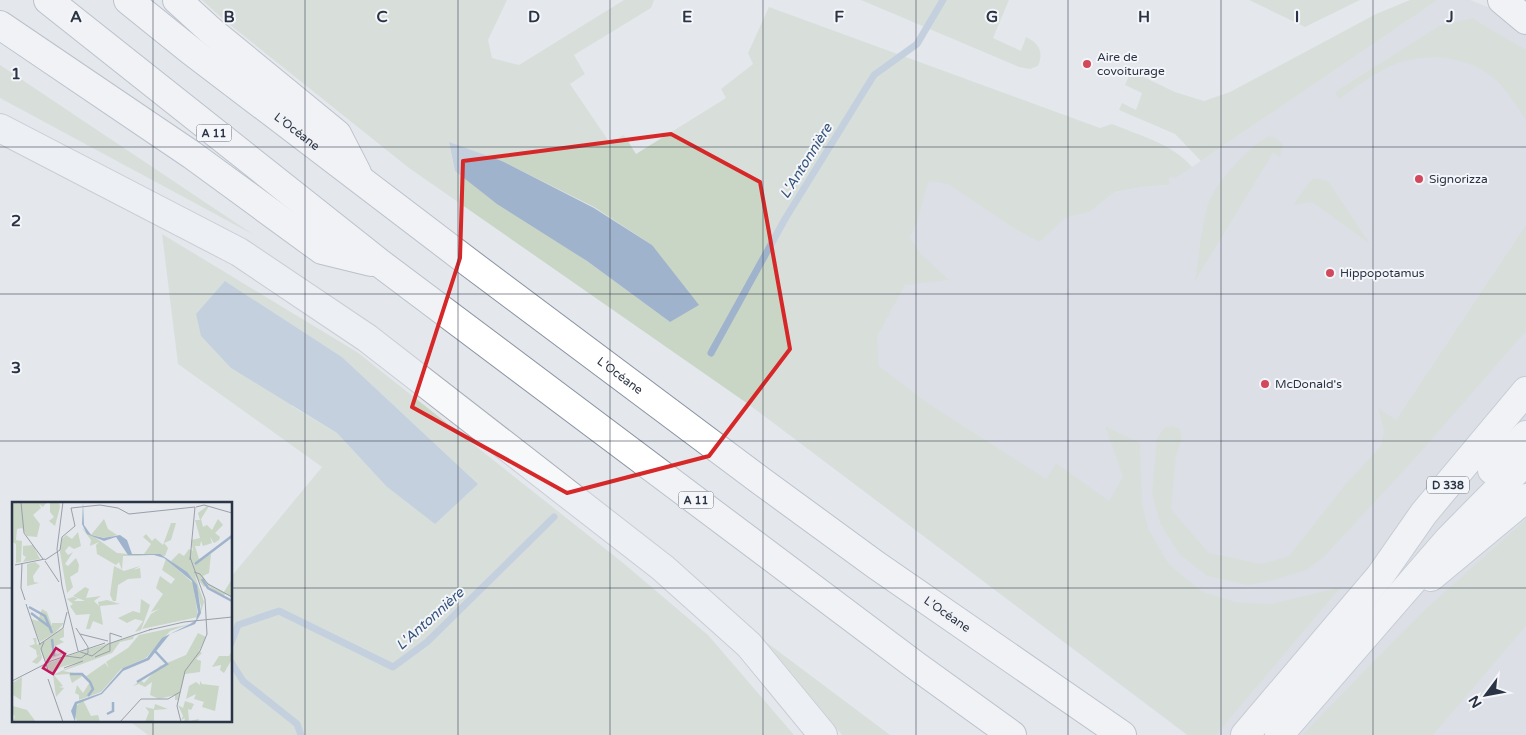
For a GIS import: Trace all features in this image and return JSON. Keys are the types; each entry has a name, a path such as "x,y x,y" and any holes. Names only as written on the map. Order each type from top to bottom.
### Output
{"main road":[{"name":"A 11","path":"48,0 381,264 915,665 1012,735"},
{"name":"L’Océane","path":"128,0 190,50 769,487 876,565 1122,735"},
{"path":"177,0 210,30 337,134 360,178"},
{"path":"1502,0 1526,20"},
{"path":"0,25 192,155 322,250 381,264"},
{"name":"D 338","path":"1245,735 1380,576 1424,513 1526,392"},
{"name":"D 338","path":"1380,576 1437,527 1526,435"},
{"name":"D 338","path":"1278,735 1449,539 1526,461"},
{"name":"D 338","path":"1390,608 1462,553 1526,498"}],"street":[{"path":"0,128 239,252 366,338 663,568 749,644 823,735"}],"highlighted area":[{"path":"671,134 760,182 790,349 709,456 567,493 412,407 460,258 463,161"}],"shaded area":[{"path":"1438,0 1470,0 1526,22 1526,735 1187,735 751,406 912,153 1040,242 1066,216 1090,212 1115,192 1169,185 1170,176 1192,167"}],"green space":[{"path":"202,0 507,0 488,40 492,58 519,65 624,0 654,0 651,8 574,55 585,74 570,84 610,143 624,135 636,154 726,98 721,89 753,64 748,53 769,7 1100,128 1112,124 1165,146 1192,167 1175,178 1170,177 1169,185 1115,192 1090,212 1066,217 1040,242 1015,229 948,184 929,181 919,217 910,237 920,253 949,280 905,285 877,337 879,366 926,402 1046,479 1056,463 1109,501 1123,477 1105,426 1140,443 1142,503 1148,528 1169,564 1201,591 1235,602 1271,604 1341,587 1216,735 1188,735 751,406 409,168 224,20","holes":["449,143 502,161 594,207 652,245 670,322 587,261 455,171"]},
{"path":"861,0 1009,0 993,38 1021,51 1026,37 1037,45 1040,52 1040,61 1038,66 1030,69 1019,67"},
{"path":"1249,0 1360,0 1305,27"},
{"path":"1410,0 1438,0 1201,161 1175,134 1119,110 1122,103 1136,110 1142,93 1125,85 1131,71 1175,92 1204,101 1230,92 1376,14"},
{"path":"1472,18 1526,50 1526,120 1503,87 1487,73 1458,60 1442,58 1410,60 1395,64 1360,84 1339,99 1335,92 1439,26"},
{"path":"0,65 254,235 0,98"},
{"path":"1269,136 1277,139 1283,145 1280,157 1273,153 1195,281 1204,223 1212,195 1225,176 1243,156"},
{"path":"1315,178 1328,181 1370,244 1312,202 1293,205 1310,181"},
{"path":"1526,225 1526,331 1419,454 1324,557 1307,570 1270,581 1247,585 1207,576 1179,554 1160,523 1152,494 1157,438 1165,427 1173,426 1180,429 1182,439 1176,457 1171,509 1209,553 1262,564 1289,556 1344,486 1381,446 1384,431 1378,408 1396,420"},
{"path":"162,234 357,352 622,562 708,635 794,735 148,735 130,722 232,722 232,576 322,467 178,364","holes":["225,281 342,357 478,484 386,486 337,433 292,406"]},
{"path":"1526,519 1526,626 1433,735 1302,735 1419,615"},
{"path":"766,642 890,735 842,735"}],"water":[{"path":"449,142 502,161 594,208 652,245 699,305 670,322 587,261 497,204 455,171"},
{"path":"225,281 342,357 478,484 435,524 386,486 337,433 231,368 201,336 196,314"}],"waterway":[{"name":"L'Antonnière","path":"711,353 785,219 874,75 917,44 943,0"},
{"name":"L'Antonnière","path":"232,640 238,625 279,611 393,667 427,642 554,517"},
{"name":"L'Antonnière","path":"232,664 243,681 297,724 301,735"}],"place":[{"name":"Aire de covoiturage","path":"1087,64"},
{"name":"Signorizza","path":"1419,179"},
{"name":"Hippopotamus","path":"1330,273"},
{"name":"McDonald's","path":"1265,384"}]}
